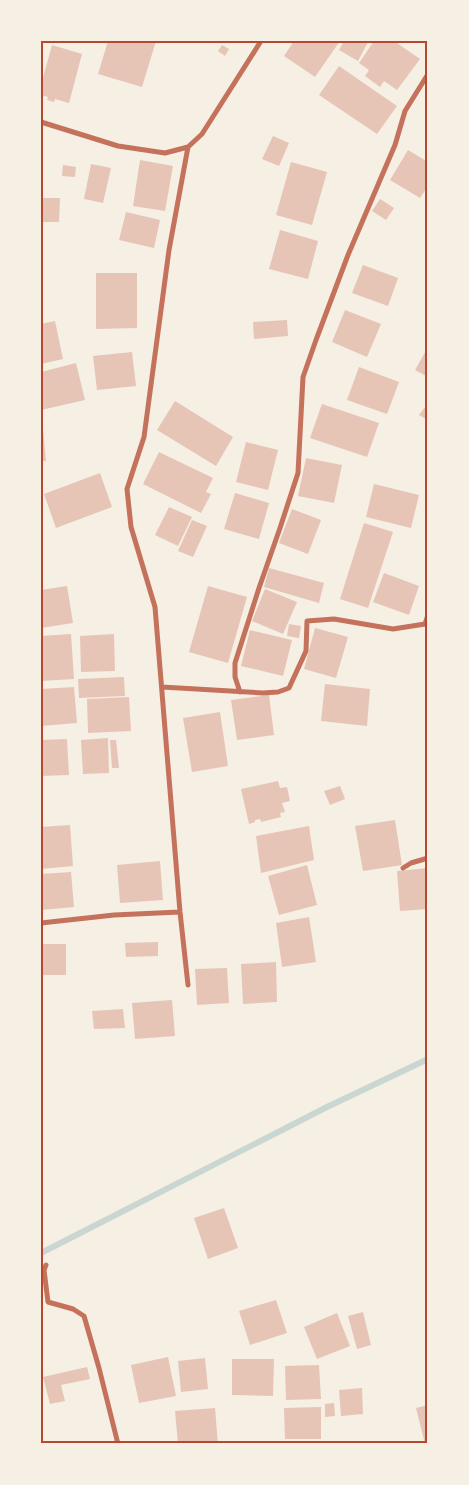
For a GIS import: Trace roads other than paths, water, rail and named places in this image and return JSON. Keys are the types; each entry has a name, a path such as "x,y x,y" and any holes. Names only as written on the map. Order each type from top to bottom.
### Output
{"street":[{"path":"41,122 118,146 165,154 188,147 202,134 261,41"},
{"path":"240,692 235,663 298,473 303,377 348,255 395,146 405,111 428,74"},
{"path":"188,147 169,250 144,437 127,489 131,527 154,607 188,985"},
{"path":"162,687 240,692 278,692 289,688 306,651 307,621 334,619 392,629 426,624 428,615"},
{"path":"403,868 411,863 428,858"},
{"path":"41,923 114,915 180,912"},
{"path":"46,1265 44,1270 48,1302 74,1309 84,1316 118,1444"}],"waterway":[{"path":"41,1253 327,1107 428,1059"}]}
